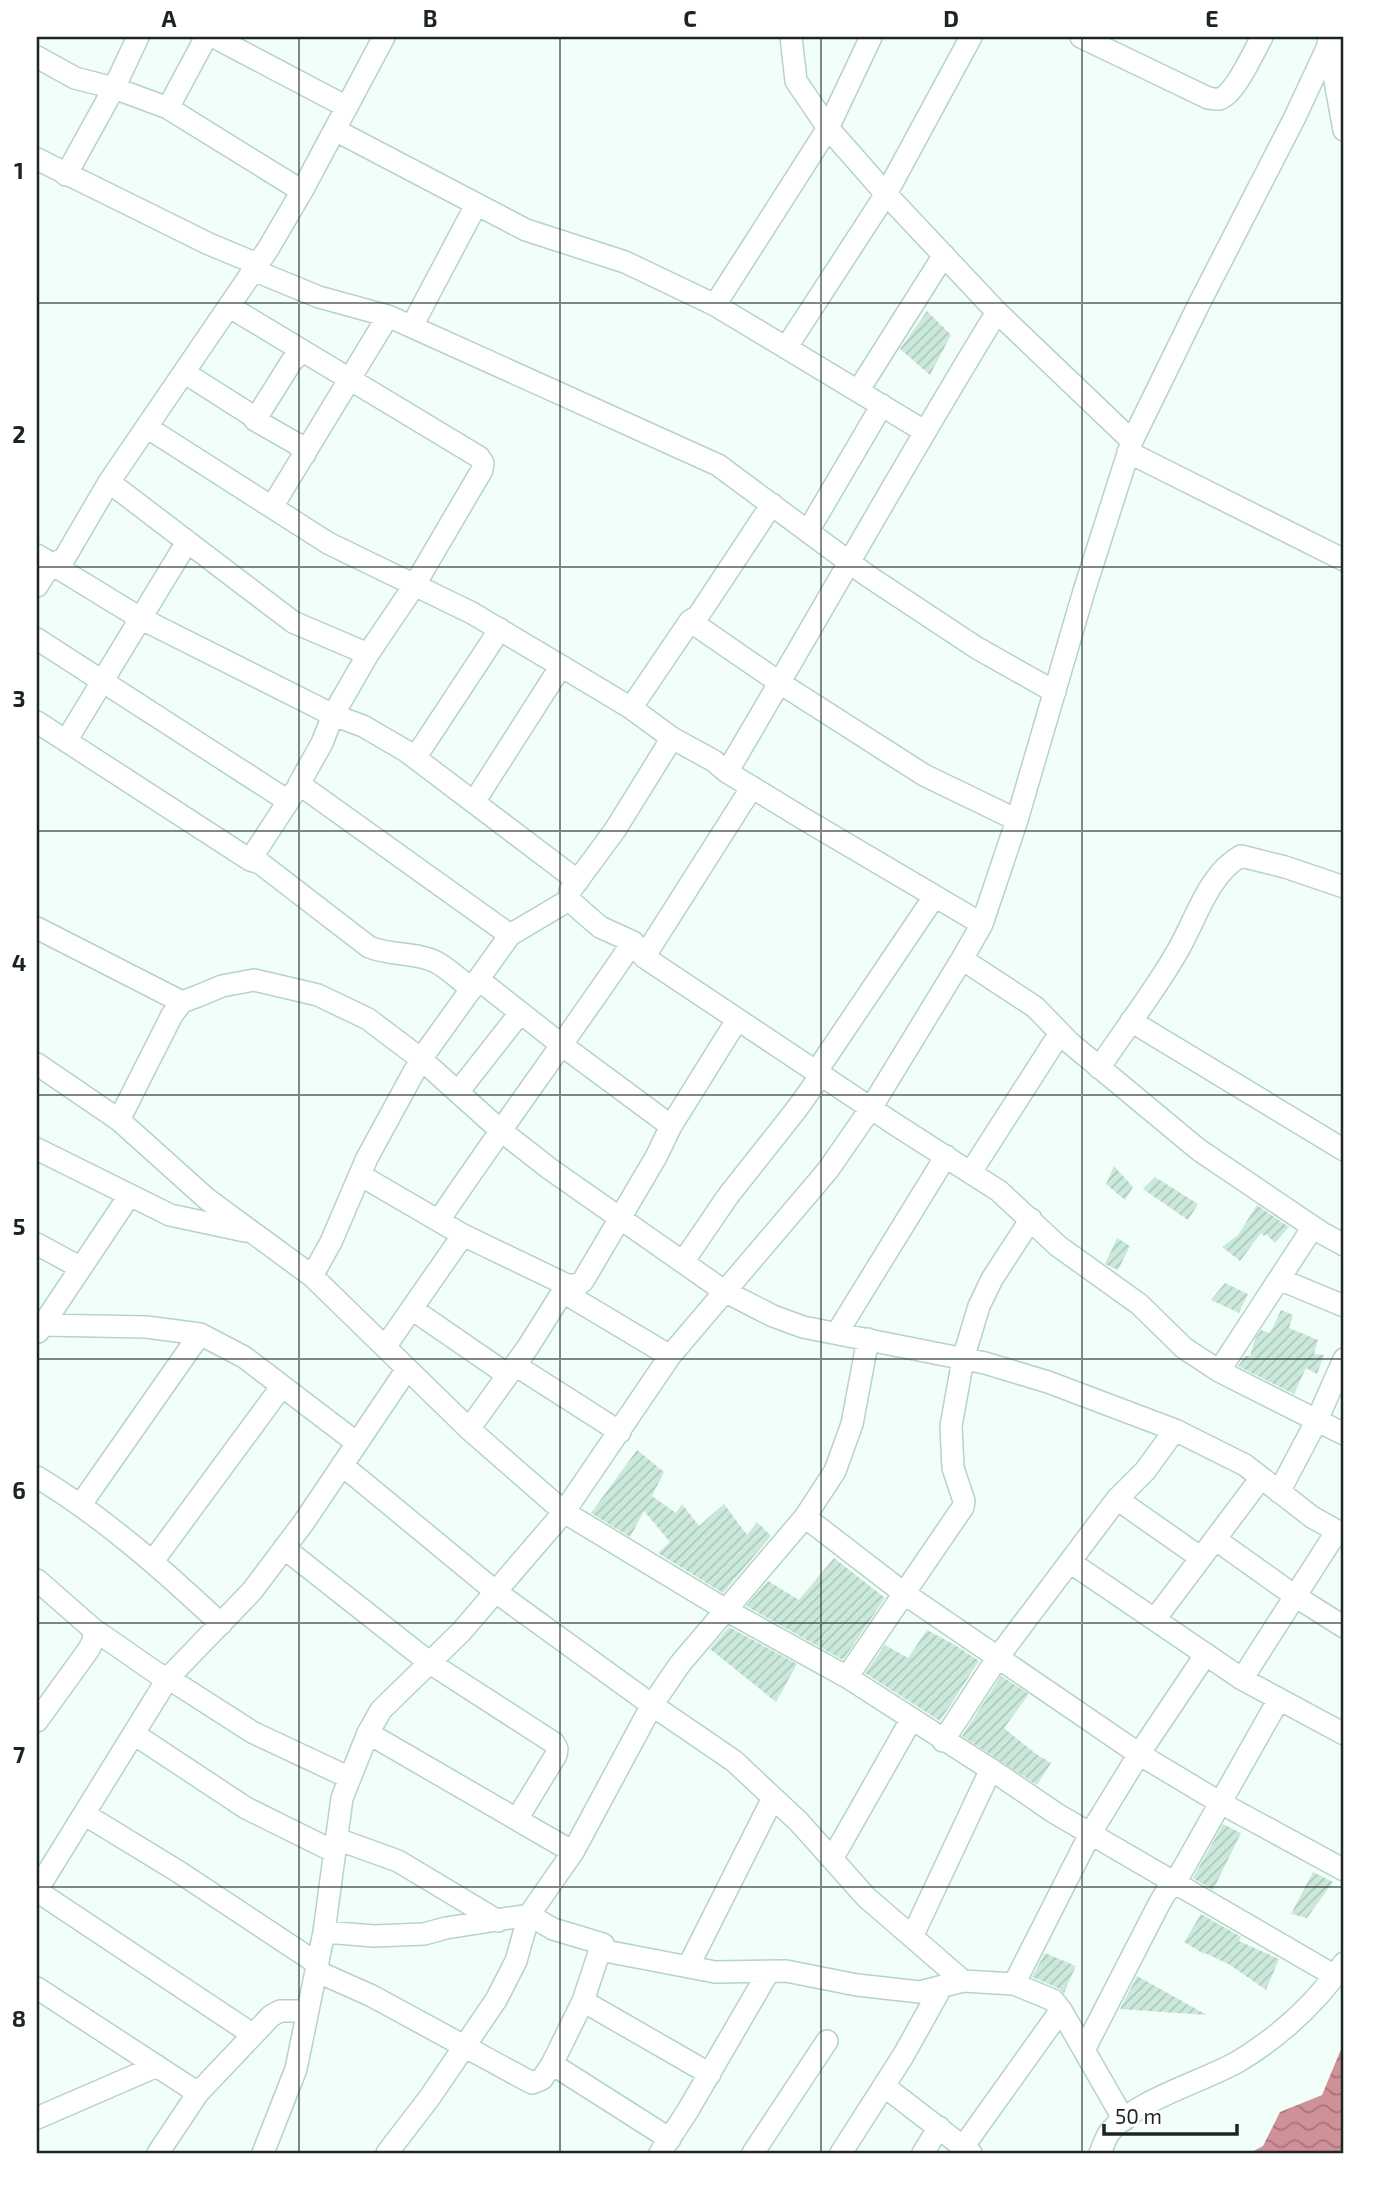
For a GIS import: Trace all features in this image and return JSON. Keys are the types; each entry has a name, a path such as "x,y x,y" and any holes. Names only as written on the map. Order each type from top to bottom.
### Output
{"street":[{"path":"66,176 114,88 138,37"},
{"path":"168,108 206,37"},
{"path":"214,37 347,107"},
{"path":"44,559 64,558 109,482 268,249 384,37"},
{"path":"791,37 796,81 828,128 997,312 1130,446 1344,560"},
{"path":"715,305 828,128 871,37"},
{"path":"786,348 886,194 971,37"},
{"path":"1081,37 1208,98 1218,100 1237,82 1262,37"},
{"path":"1333,44 1344,130"},
{"path":"263,2153 296,2069 324,1931 342,1798 368,1733 381,1710 461,1632 564,1511 670,1356 828,1170 871,1108 982,924 1017,820 1130,446 1199,304 1333,44"},
{"path":"40,67 114,88 168,108 302,191"},
{"path":"335,130 526,230 625,262 715,305 924,430"},
{"path":"37,159 66,176 250,261 319,297 388,316 412,326 718,465 851,563 977,648 1055,692"},
{"path":"412,326 476,205"},
{"path":"858,391 944,255"},
{"path":"230,307 480,457 483,463 482,470 414,586 368,653 294,792 250,860"},
{"path":"727,772 851,563 924,430 997,312"},
{"path":"272,507 388,316"},
{"path":"255,420 292,361 303,351"},
{"path":"185,373 255,420 297,444 304,454"},
{"path":"808,531 882,405"},
{"path":"148,428 328,543 500,629 631,708 672,738 714,761 752,788 982,924"},
{"path":"109,482 293,622 368,653"},
{"path":"631,708 690,621 698,616 772,503"},
{"path":"66,741 187,542"},
{"path":"37,586 44,559"},
{"path":"44,559 140,618 333,715 363,726 415,758 474,802 573,890 600,927 999,1191 1067,1253 1139,1304 1184,1348 1219,1371 1344,1434"},
{"path":"690,621 780,683 924,775 1017,820"},
{"path":"415,758 500,629"},
{"path":"37,639 96,679 104,681 294,792 510,935"},
{"path":"474,802 561,666"},
{"path":"37,722 250,860 260,863 369,947 384,953 422,957 436,962 520,1013 671,1126"},
{"path":"312,1276 331,1242 397,1099 421,1059 510,935 573,890 615,830 672,738"},
{"path":"439,1220 500,1130 638,950 752,788"},
{"path":"1099,1068 1177,953 1218,874 1229,862 1241,856 1286,867 1344,887"},
{"path":"683,1262 819,1073 934,897"},
{"path":"37,928 182,1002"},
{"path":"962,959 1035,1006 1099,1068 1199,1150 1344,1245"},
{"path":"119,1120 172,1015 182,1002 222,986 254,980 318,995 368,1019 421,1059 500,1130 550,1169 723,1291 803,1327 963,1359 1048,1382 1175,1430 1245,1465 1312,1517 1341,1533 1242,1679"},
{"path":"458,1092 520,1013"},
{"path":"469,1429 565,1288 583,1281 656,1157 671,1126 737,1020"},
{"path":"1131,1021 1344,1150"},
{"path":"971,1172 1060,1033"},
{"path":"37,1064 119,1120 207,1199 312,1276 469,1429 564,1511 726,1610 847,1677 1090,1834 1175,1883 1339,1970 1279,2034 1236,2062 1133,2112 1091,2153"},
{"path":"37,1149 170,1215 254,1233"},
{"path":"837,1333 946,1156"},
{"path":"360,1175 463,1235 565,1288 670,1356"},
{"path":"40,1330 129,1196"},
{"path":"847,1677 963,1507 964,1501 953,1468 951,1426 963,1359 979,1306 992,1279 1031,1219"},
{"path":"1219,1371 1313,1227"},
{"path":"385,1347 463,1235"},
{"path":"37,1244 80,1268"},
{"path":"1279,1279 1344,1306"},
{"path":"412,1309 511,1370 620,1432"},
{"path":"40,1330 146,1327 200,1334 244,1357 357,1443"},
{"path":"81,1504 200,1334"},
{"path":"387,2153 496,2000 516,1961 529,1915 573,1852 652,1705 680,1664 805,1517 835,1471 848,1436 868,1339"},
{"path":"1279,1492 1317,1420 1344,1359"},
{"path":"252,2034 37,1890 168,1678 252,1591 407,1369"},
{"path":"153,1561 282,1386"},
{"path":"943,1741 998,1657 1117,1499 1145,1471 1175,1430"},
{"path":"342,1465 496,1591 734,1761 773,1798 866,1897 963,1981"},
{"path":"37,1477 81,1504 153,1561 221,1624"},
{"path":"1155,1619 1261,1478"},
{"path":"1117,1499 1201,1558"},
{"path":"805,1517 905,1594 1139,1754 1219,1802 1344,1870"},
{"path":"1215,1539 1296,1597 1344,1626"},
{"path":"284,1548 430,1662 554,1743 556,1755 517,1819"},
{"path":"1070,1562 1242,1679 1344,1734"},
{"path":"37,1580 93,1629 158,1674 252,1732 350,1778"},
{"path":"37,1721 89,1649 94,1639 93,1629"},
{"path":"1014,1984 1090,1834 1139,1754 1206,1654"},
{"path":"1084,2050 1159,1904 1175,1883 1279,1699"},
{"path":"832,1859 911,1720"},
{"path":"368,1733 573,1852"},
{"path":"134,1734 246,1808 336,1846 398,1861 498,1921"},
{"path":"912,1937 991,1769"},
{"path":"688,1966 773,1798"},
{"path":"84,1814 179,1872 317,1968 532,2083 542,2079 552,2064 583,2001 603,1944 553,1929 529,1915 424,1934 374,1936 324,1931"},
{"path":"600,1950 715,1972 786,1971 920,1992 963,1981 1014,1984 1053,2000 1061,2010 1084,2050 1111,2136"},
{"path":"552,2064 665,2149 769,1971"},
{"path":"37,1987 198,2093"},
{"path":"841,2153 941,1988"},
{"path":"583,2001 709,2074"},
{"path":"884,2085 967,2150 1061,2010"},
{"path":"158,2153 198,2093 271,2016 280,2011 308,2011"},
{"path":"753,2153 827,2041"},
{"path":"37,2118 157,2066"},
{"path":"923,2153 939,2127"}],"water":[{"path":"1344,2046 1344,2153 1250,2153 1263,2146 1280,2112 1322,2095"}],"building":[{"path":"927,311 951,335 930,375 900,349"},
{"path":"1114,1166 1133,1187 1125,1200 1106,1184"},
{"path":"1155,1177 1198,1204 1188,1220 1143,1189"},
{"path":"1257,1205 1289,1227 1275,1243 1261,1233 1240,1261 1222,1247 1238,1235"},
{"path":"1117,1238 1130,1246 1118,1270 1105,1264"},
{"path":"1225,1283 1248,1294 1239,1313 1211,1300"},
{"path":"1281,1310 1293,1315 1289,1328 1318,1340 1314,1354 1324,1355 1317,1374 1306,1368 1294,1394 1238,1366 1245,1356 1250,1356 1261,1330 1270,1333"},
{"path":"637,1450 664,1472 652,1496 676,1513 682,1504 699,1526 724,1504 747,1535 757,1522 771,1536 723,1593 658,1553 670,1542 644,1511 630,1537 591,1513"},
{"path":"834,1558 885,1598 843,1660 746,1606 768,1581 799,1600"},
{"path":"729,1627 797,1664 776,1702 710,1649"},
{"path":"927,1630 979,1661 940,1721 865,1673 885,1645 908,1658"},
{"path":"1001,1676 1029,1694 1004,1728 1051,1763 1037,1785 962,1736"},
{"path":"1223,1824 1241,1833 1213,1890 1193,1878"},
{"path":"1313,1872 1333,1882 1307,1918 1291,1914"},
{"path":"1201,1914 1241,1937 1239,1941 1279,1959 1266,1990 1230,1965 1184,1942"},
{"path":"1045,1953 1076,1966 1064,1993 1032,1977"},
{"path":"1137,1976 1207,2015 1120,2009"}]}
